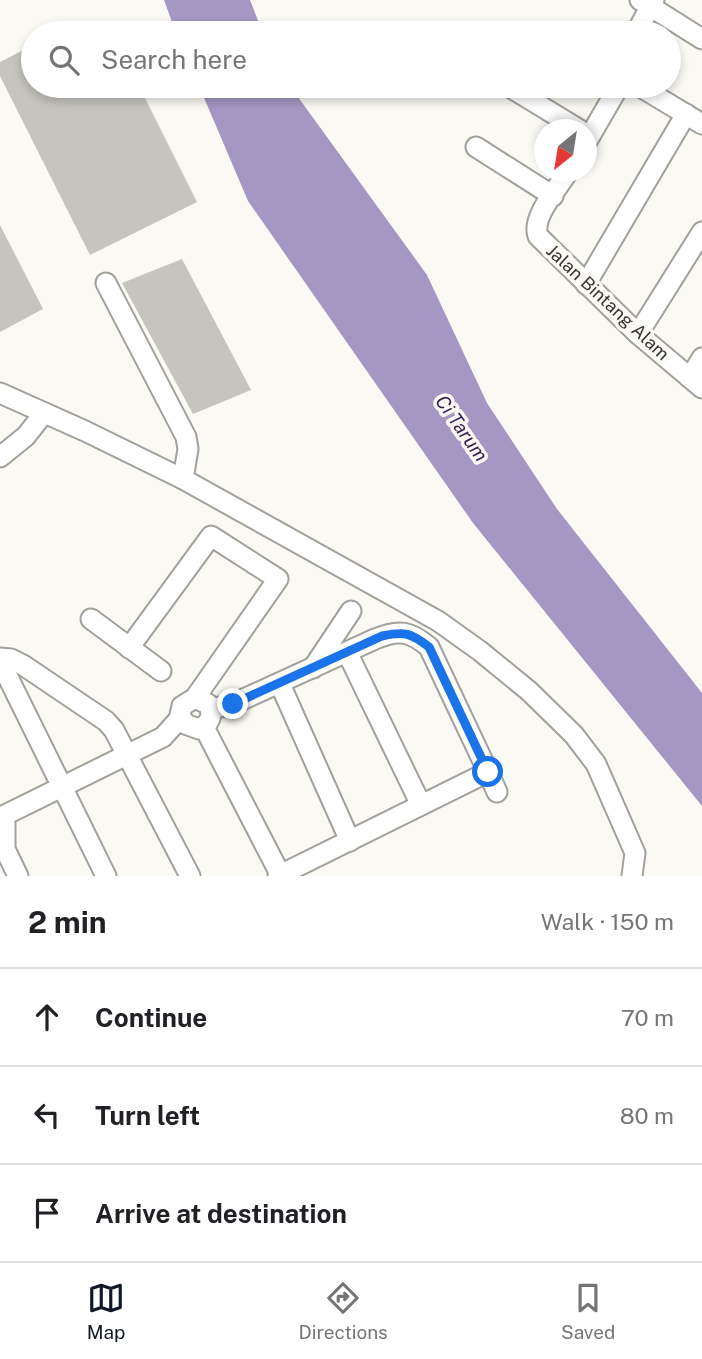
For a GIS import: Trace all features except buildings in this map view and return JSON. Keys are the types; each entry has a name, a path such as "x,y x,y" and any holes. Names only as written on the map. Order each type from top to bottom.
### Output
{"street":[{"path":"641,21 648,2 676,21"},
{"path":"681,25 702,39"},
{"path":"527,98 559,119"},
{"path":"597,119 611,98"},
{"path":"586,284 694,119 659,98"},
{"path":"476,147 552,196"},
{"name":"Jalan Bintang Alam","path":"561,182 537,220 538,236 638,334 696,383"},
{"path":"638,334 702,232"},
{"path":"106,283 187,437 188,449 183,479"},
{"path":"696,383 702,358"},
{"path":"0,393 183,479 438,621 480,651 529,691 574,736 596,764 635,853 632,876"},
{"path":"0,457 26,436 44,413"},
{"path":"129,648 211,536 278,579 196,716"},
{"path":"313,669 351,611"},
{"path":"91,619 160,671"},
{"path":"18,876 5,849 5,815 163,737 196,716 233,704 382,636 399,632 415,636 429,647 497,792"},
{"path":"347,653 421,805"},
{"path":"106,876 0,660 11,659 23,665 106,721 127,754 190,876"},
{"path":"280,684 350,841"},
{"path":"196,716 280,876 488,772"}],"water":[{"path":"164,0 250,0 258,21 172,21"},
{"name":"Ci Tarum","path":"204,98 299,98 427,275 487,403 557,509 702,693 702,806 473,523 248,201"}],"route":[{"path":"233,704 382,636 399,632 415,636 429,647 488,772"}]}
